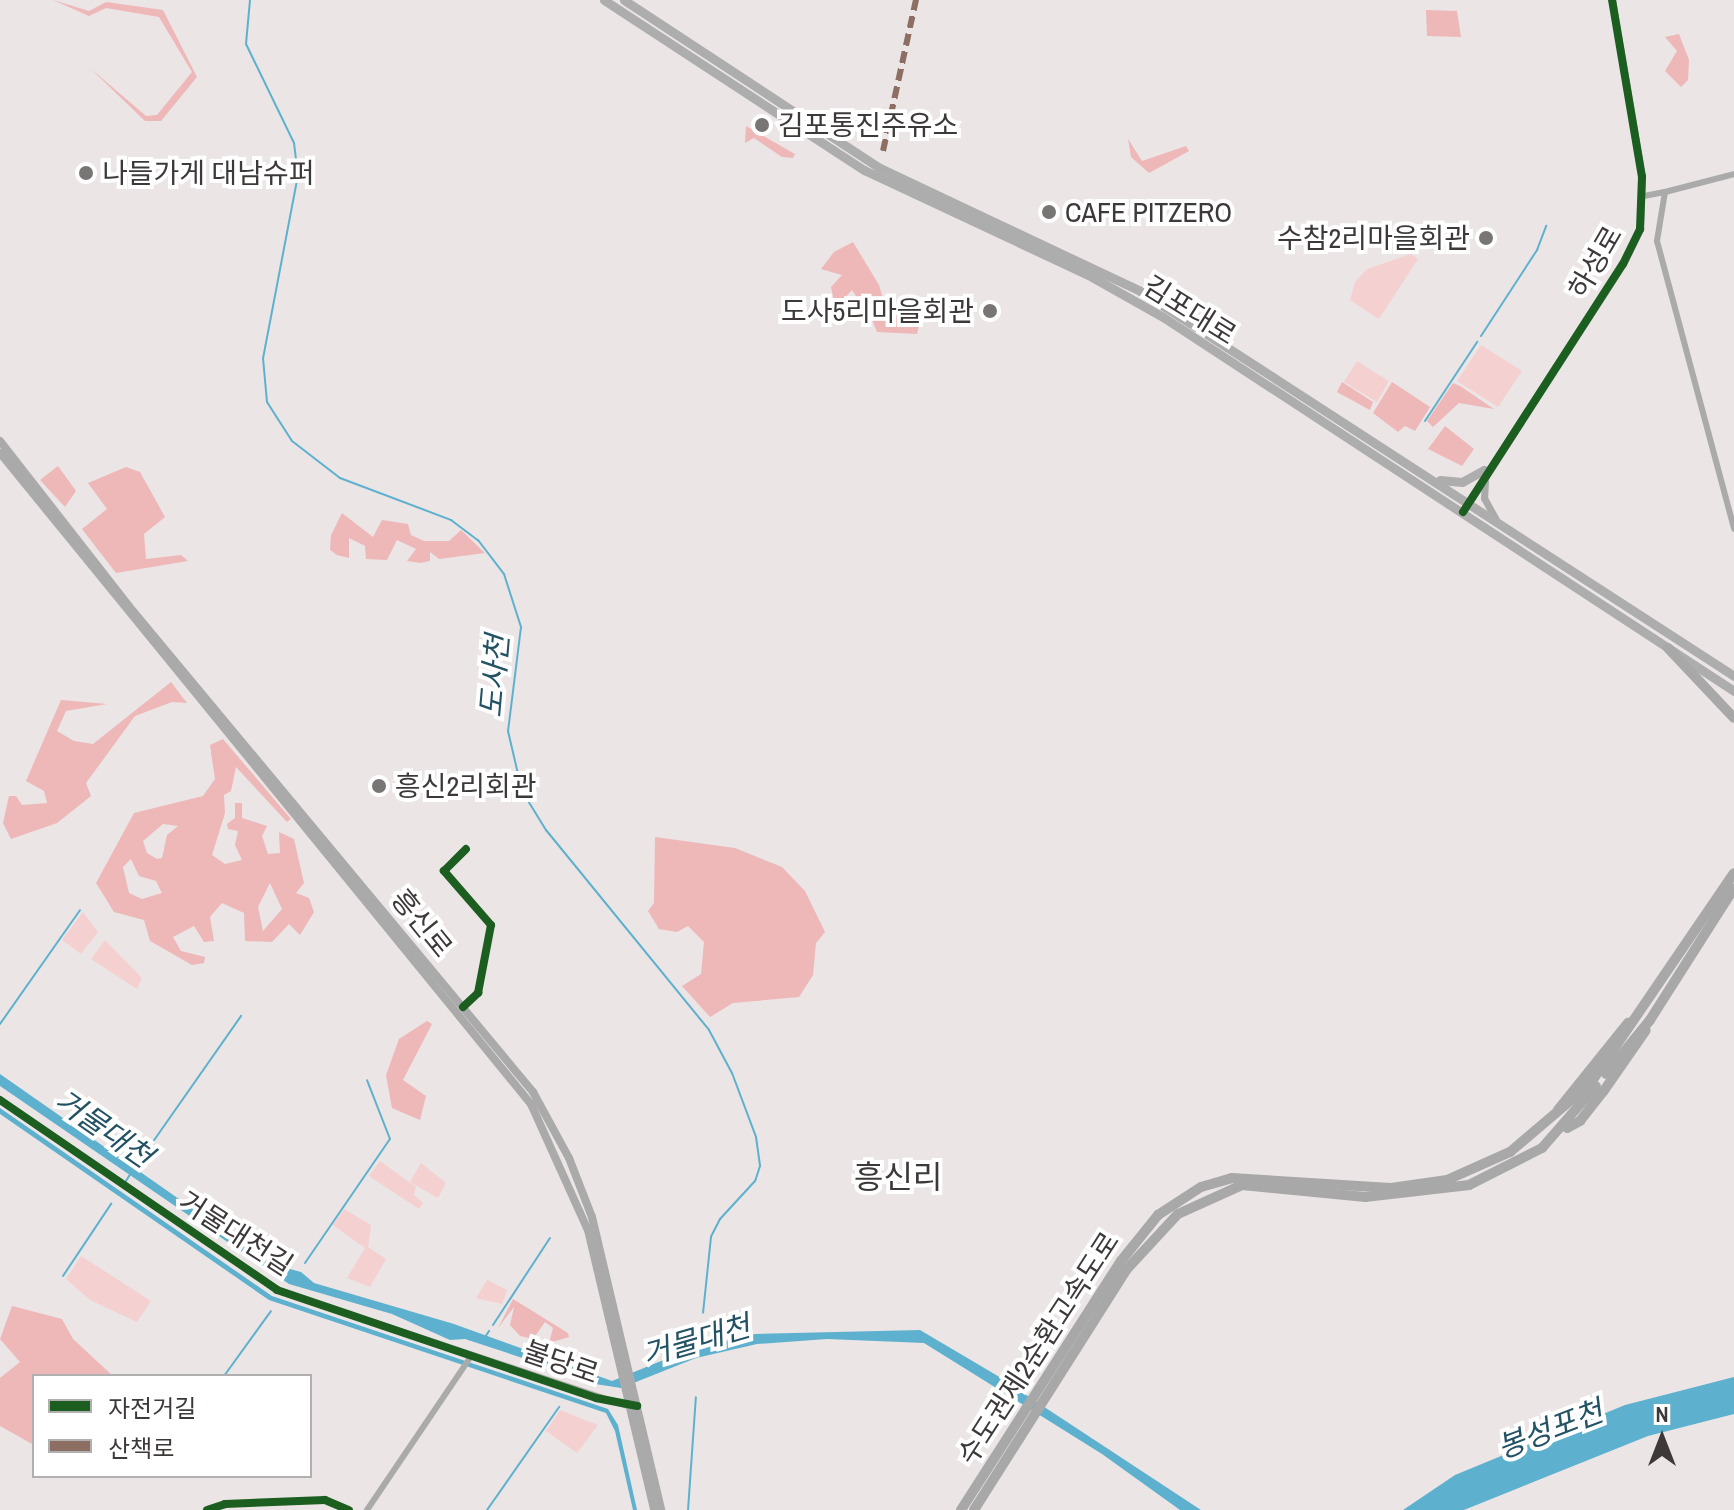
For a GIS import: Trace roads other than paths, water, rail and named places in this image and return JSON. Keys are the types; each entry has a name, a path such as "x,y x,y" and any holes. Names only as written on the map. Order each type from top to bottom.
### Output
{"highway":[{"path":"1668,648 1734,718"},
{"name":"수도권제2순환고속도로","path":"974,1510 1134,1242 1158,1215 1201,1187 1232,1178 1391,1188 1447,1180 1491,1163 1554,1118 1590,1084 1734,873"},
{"name":"수도권제2순환고속도로","path":"1047,1386 1127,1269 1178,1214 1220,1191 1260,1185 1365,1197 1443,1191 1508,1168 1561,1131 1650,1020 1734,888"},
{"name":"수도권제2순환고속도로","path":"961,1510 1024,1422"}],"main road":[{"name":"김포대로","path":"604,0 864,170 1133,300 1463,506 1734,691"},
{"name":"김포대로","path":"624,0 878,167 1109,273 1422,473 1463,506 1498,523 1734,676"},
{"name":"흥신로","path":"0,441 133,611 527,1083 569,1158 592,1217 630,1394 661,1510"},
{"name":"흥신로","path":"0,453 106,589 525,1094 580,1206 624,1368"},
{"path":"1422,473 1456,484 1486,472"},
{"name":"흥신로","path":"634,1406 654,1510"}],"street":[{"name":"하성로","path":"1463,506 1631,251 1642,222 1644,196 1610,0"},
{"name":"하성로","path":"1486,472 1619,263 1637,227 1638,176 1610,0"},
{"path":"1644,196 1734,174"},
{"name":"하성로","path":"1665,192 1657,241 1734,529"},
{"path":"1486,472 1484,498 1498,523"},
{"path":"463,1007 478,993 491,925 444,871 466,849"},
{"name":"거물대천길","path":"0,1100 277,1290 472,1355"},
{"path":"367,1510 472,1355"},
{"name":"불당로","path":"472,1355 634,1406"},
{"path":"207,1510 225,1504 325,1500 349,1510"}],"water":[{"path":"0,1074 272,1264 301,1272 314,1283 454,1324 612,1381 688,1350 755,1334 920,1330 1013,1385 1021,1384 1023,1393 1201,1510 1180,1510 1102,1454 924,1343 827,1339 757,1344 696,1358 621,1388 576,1381 556,1369 465,1339 450,1340 392,1314 289,1284 0,1086"},
{"path":"0,1108 272,1296 608,1409 618,1425 637,1510 633,1510 615,1431 606,1413 269,1300 0,1114"},
{"path":"1734,1377 1734,1414 1648,1436 1464,1510 1403,1510 1455,1475 1625,1405"}],"waterway":[{"name":"도사천","path":"250,0 246,44 294,143 298,175 263,358 267,402 292,441 340,478 451,520 478,540 504,574 521,627 508,731 522,791 546,830 709,1030 732,1073 756,1137 760,1166 755,1181 720,1219 711,1237 703,1313"},
{"path":"1481,336 1537,250 1546,226"},
{"path":"1425,421 1477,342"},
{"path":"0,1024 80,910"},
{"name":"거물대천","path":"143,1156 241,1016"},
{"path":"305,1263 390,1139 367,1080"},
{"name":"거물대천","path":"126,1181 131,1173"},
{"path":"63,1276 111,1204"},
{"path":"493,1325 550,1238"},
{"path":"225,1374 271,1311"},
{"path":"483,1340 489,1331"},
{"name":"도사천","path":"688,1510 696,1397"},
{"path":"487,1510 559,1407"}],"place":[{"name":"김포통진주유소","path":"762,125"},
{"name":"나들가게 대남슈퍼","path":"86,173"},
{"name":"CAFE PITZERO","path":"1049,212"},
{"name":"수참2리마을회관","path":"1486,238"},
{"name":"도사5리마을회관","path":"990,311"},
{"name":"흥신2리회관","path":"379,786"}],"district":[{"name":"흥신리","path":"898,1177"}],"water label":[{"name":"봉성포천","path":"1550,1429"}]}
